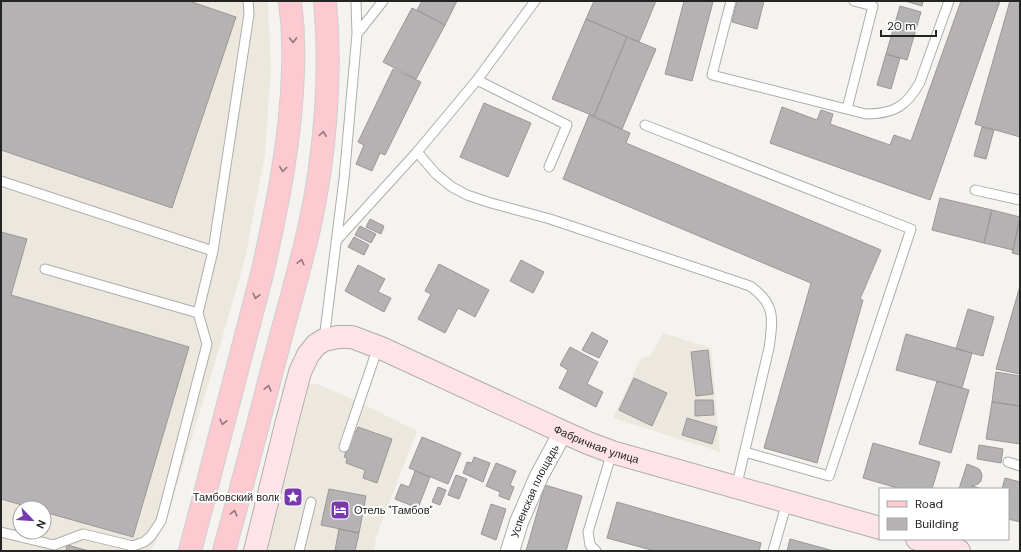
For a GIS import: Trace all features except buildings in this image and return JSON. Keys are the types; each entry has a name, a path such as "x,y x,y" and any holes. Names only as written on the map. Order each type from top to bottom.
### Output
{"main road":[{"path":"190,551 260,282 281,183 291,112 294,71 293,30 290,1"},
{"path":"224,551 295,284 309,228 319,174 325,120 328,69 325,1"}],"street":[{"name":"Фабричная улица","path":"324,340 338,337 352,337 378,346 563,432 612,452 879,528"},
{"path":"255,551 300,372 308,355 316,345 324,340"},
{"name":"Успенская площадь","path":"510,551 519,522 536,483 563,432"},
{"path":"920,540 955,550"}],"lane":[{"path":"1,532 54,545 83,534 133,546 144,542 151,536 161,521 207,344 198,313 213,251 249,14 248,1"},
{"path":"324,340 344,179 357,34 356,1"},
{"path":"357,34 383,1"},
{"path":"336,241 417,152 477,80 535,1"},
{"path":"731,1 712,75 866,114 880,114 892,110 904,104 914,94 920,82 949,1"},
{"path":"847,110 873,6 854,1"},
{"path":"477,80 567,125 549,167"},
{"path":"645,125 911,229 829,476 745,452"},
{"path":"417,152 436,174 452,188 466,195 550,218 750,286 759,293 767,302 771,315 772,327 769,348 736,488"},
{"path":"1,181 213,251"},
{"path":"976,190 1020,200"},
{"path":"45,269 198,313"},
{"path":"344,447 378,346"},
{"path":"596,551 590,545 588,532 612,452"},
{"path":"1008,462 1020,466"},
{"path":"299,551 311,502"},
{"path":"773,551 787,502"}],"shaded area":[{"path":"1,1 268,1 271,70 265,154 245,259 212,373 166,520 151,551 1,551"},
{"path":"663,333 711,348 720,452 613,418 641,358 650,356"},
{"path":"315,383 359,402 417,431 376,537 374,551 267,551 307,385"}],"place":[{"name":"Тамбовский волк","path":"293,497"},
{"name":"Отель \"Тамбов\"","path":"340,510"}]}
